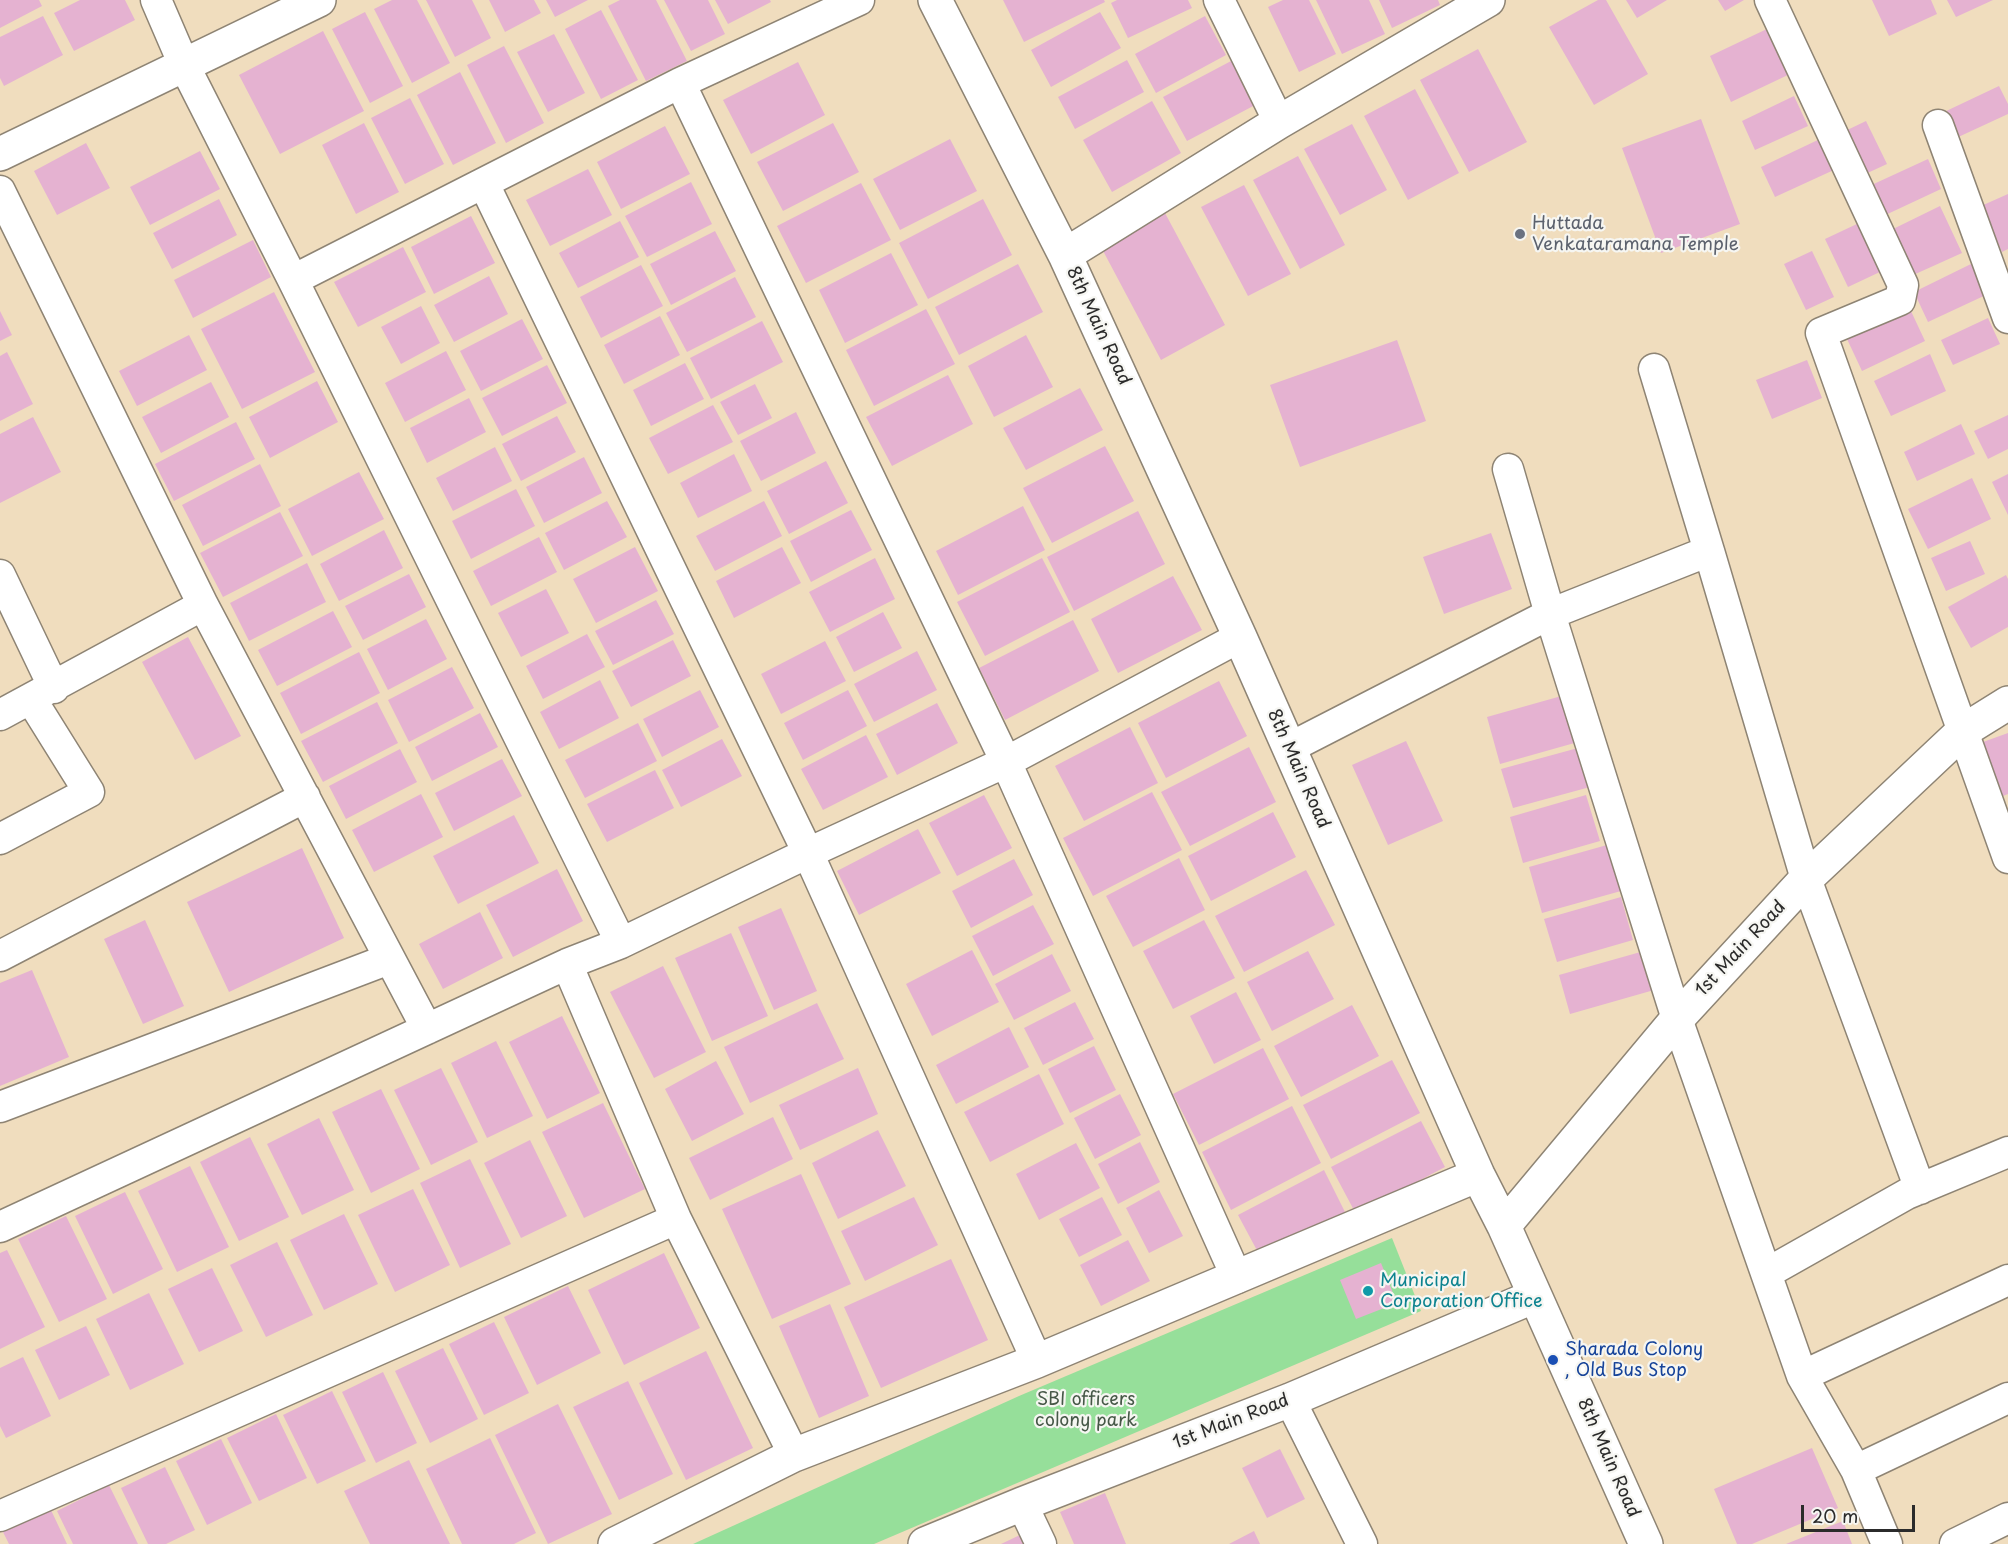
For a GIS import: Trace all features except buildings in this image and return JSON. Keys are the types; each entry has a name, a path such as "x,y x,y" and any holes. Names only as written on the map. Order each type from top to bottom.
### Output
{"street":[{"path":"156,0 184,65 621,943"},
{"path":"0,154 319,0"},
{"path":"293,280 680,83 859,0"},
{"name":"8th Main Road","path":"935,0 1065,255 1240,637 1478,1175 1504,1226 1646,1544"},
{"path":"1219,0 1279,122"},
{"path":"1065,255 1279,122 1488,0"},
{"path":"1770,0 1903,285 1900,300 1821,333 2008,858"},
{"path":"680,83 1006,762 1237,1278"},
{"path":"1938,125 2008,318"},
{"path":"484,184 808,853 1037,1361"},
{"path":"0,190 203,604 427,1029"},
{"path":"1654,369 1806,879 1920,1189"},
{"path":"1508,469 1550,614 1677,1019 1802,1376 1856,1470 1887,1544"},
{"path":"1289,748 1550,614 1708,551"},
{"path":"0,575 42,693 89,792 0,839"},
{"path":"0,715 203,604"},
{"path":"0,1227 567,964 621,943 808,853 1006,762 1240,637"},
{"name":"1st Main Road","path":"1504,1226 1677,1019 1806,879 1963,731 2008,703"},
{"path":"0,956 304,797"},
{"path":"0,1107 389,959"},
{"path":"567,964 676,1219 794,1455"},
{"path":"1767,1273 1907,1194 2008,1152"},
{"path":"615,1544 794,1455 1037,1361 1478,1175"},
{"path":"0,1516 676,1219"},
{"path":"1802,1376 2008,1280"},
{"name":"1st Main Road","path":"925,1544 1022,1503 1290,1400 1535,1296"},
{"path":"1856,1470 2008,1398"},
{"path":"1290,1400 1362,1544"},
{"path":"1022,1503 1041,1544"},
{"path":"1955,1544 2008,1518"}],"green space":[{"name":"SBI officers colony park","path":"1392,1238 1421,1311 874,1544 693,1544 1019,1396"}],"place":[{"name":"Huttada Venkataramana Temple","path":"1520,234"},
{"name":"Municipal Corporation Office","path":"1368,1291"},
{"name":"Sharada Colony , Old Bus Stop","path":"1553,1360"}]}
